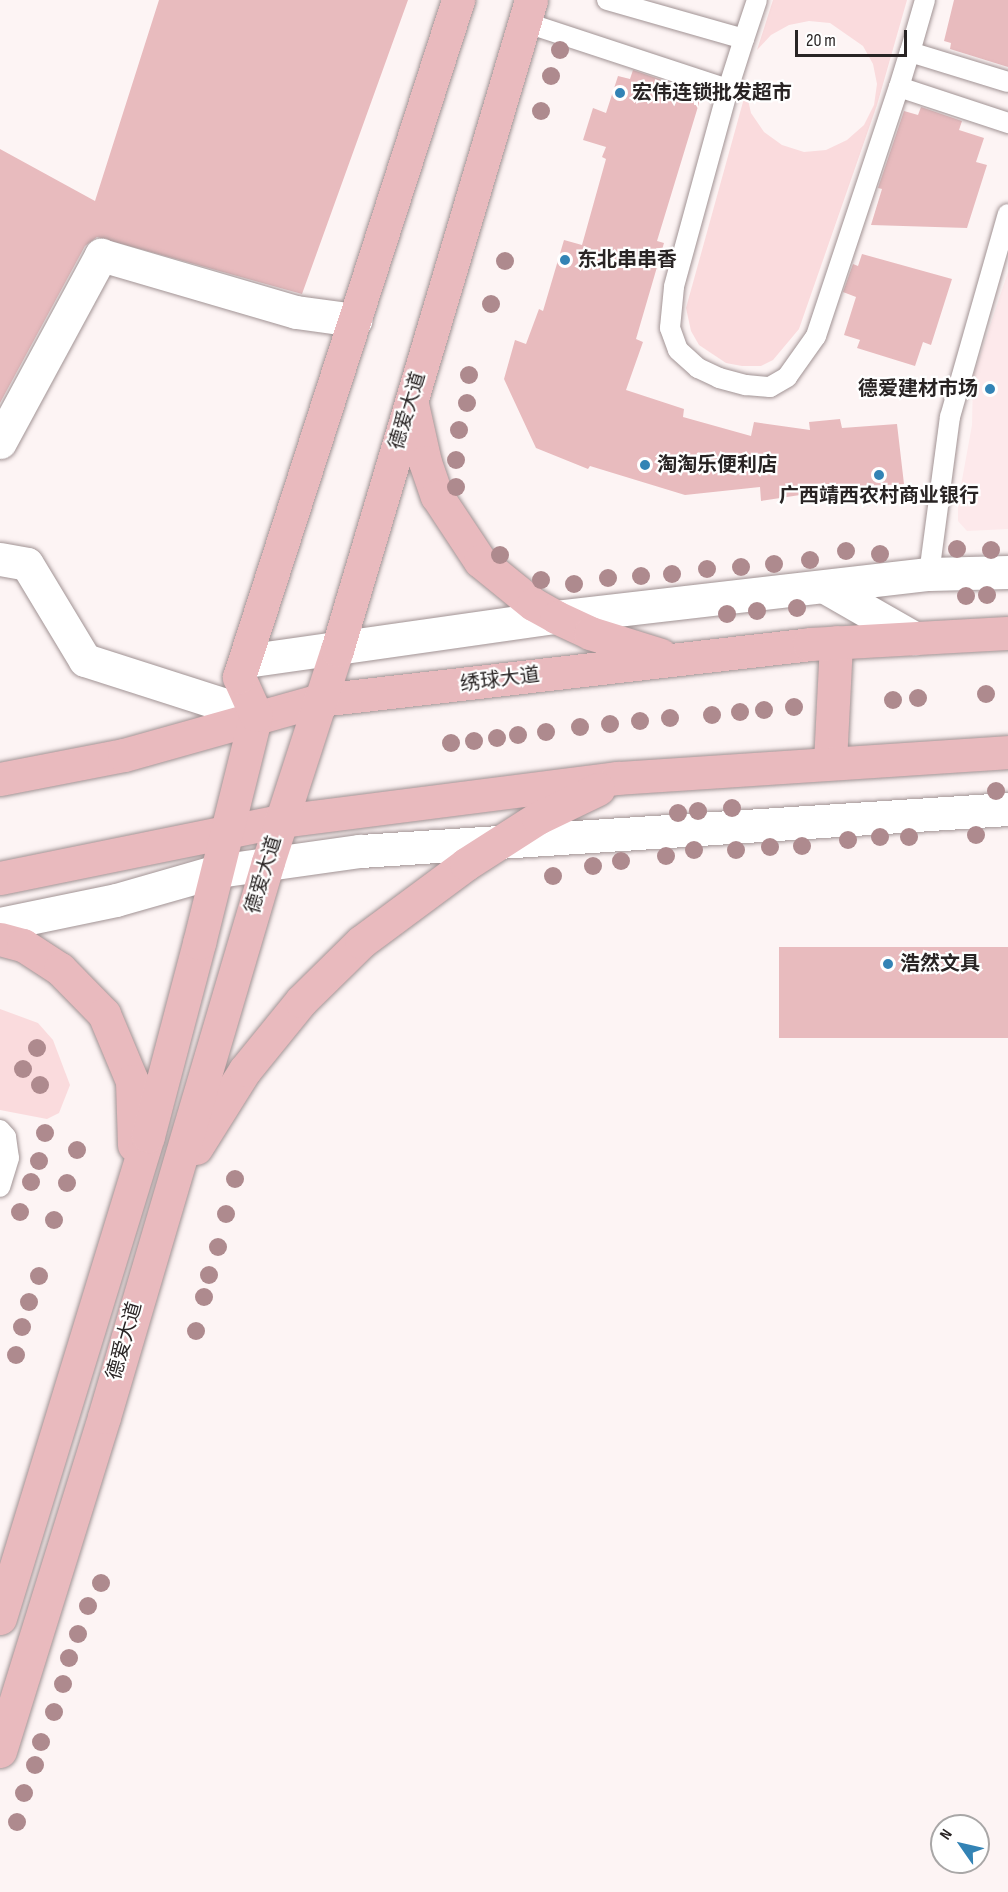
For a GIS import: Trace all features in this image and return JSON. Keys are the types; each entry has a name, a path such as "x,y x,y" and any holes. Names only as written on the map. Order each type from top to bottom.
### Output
{"main road":[{"path":"256,715 239,677 458,0"},
{"name":"德爱大道","path":"0,1750 268,862 337,650 527,11"},
{"path":"412,400 425,462 450,521 480,561 533,604 556,617 590,633 674,659"},
{"name":"绣球大道","path":"0,779 124,755 256,715 321,700 836,642 1008,633"},
{"path":"830,762 836,642"},
{"name":"德爱大道","path":"0,1618 129,1201 256,715"},
{"path":"0,878 281,821 617,778 830,762 1008,752"},
{"path":"161,1216 214,1114 302,1001 361,942 500,842 617,778"},
{"path":"0,939 23,945 85,991 104,1014 120,1047 132,1082 136,1117 129,1201"}],"street":[{"path":"0,442 101,255 296,312 355,320"},
{"path":"0,559 27,564 85,660 256,715"},
{"path":"245,661 337,650 556,617 929,574 1008,572"},
{"path":"825,586 914,638"},
{"path":"0,924 116,900 217,871 268,862 360,851 1008,809"}],"lane":[{"path":"606,0 744,39"},
{"path":"757,0 728,89 674,287 670,328 678,350 698,368 719,378 770,387 787,377 816,336 899,87 925,0"},
{"path":"527,11 728,89"},
{"path":"910,52 1008,82"},
{"path":"899,87 1008,123"},
{"path":"929,574 950,417 1008,214"},
{"path":"0,1130 6,1137 9,1158 0,1187"}],"shaded area":[{"path":"773,0 907,0 877,105 799,329 773,360 761,366 742,366 726,363 699,345 691,331 686,308 746,91 751,113 764,132 782,145 804,152 826,150 847,140 864,125 874,105 877,84 873,64 863,46 830,23 809,21 789,25 771,35 757,50"},
{"name":"德爱建材市场","path":"1008,272 1008,529 967,531 958,521 958,502 972,425 973,376"},
{"path":"0,1009 38,1023 53,1040 70,1085 59,1113 47,1119 0,1110"}],"building":[{"path":"159,0 408,0 302,294 97,237 85,246 0,403 0,149 95,201"},
{"path":"954,0 1008,0 1008,67 950,49 951,43 944,41"},
{"path":"633,70 671,83 669,90 700,100 657,241 664,243 636,339 643,342 626,390 684,409 683,417 751,436 754,422 810,430 809,422 840,419 842,428 897,424 904,484 850,487 851,501 820,501 820,492 761,501 760,487 685,495 590,466 588,469 536,448 504,379 515,340 526,344 539,309 543,311 564,240 582,245 606,159 602,157 606,147 583,140 593,108 606,113 618,76 630,79"},
{"path":"921,107 962,121 959,130 984,138 976,162 987,165 967,228 871,225 882,189 878,188 904,111 918,115"},
{"path":"862,254 952,279 931,345 923,342 915,366 857,348 860,340 844,335 856,297 843,292 853,264 858,266"},
{"path":"779,947 1008,947 1008,1038 779,1038"}],"place":[{"name":"宏伟连锁批发超市","path":"620,93"},
{"name":"东北串串香","path":"565,260"},
{"name":"德爱建材市场","path":"990,389"},
{"name":"淘淘乐便利店","path":"645,465"},
{"name":"广西靖西农村商业银行","path":"879,475"},
{"name":"浩然文具","path":"888,964"}]}
